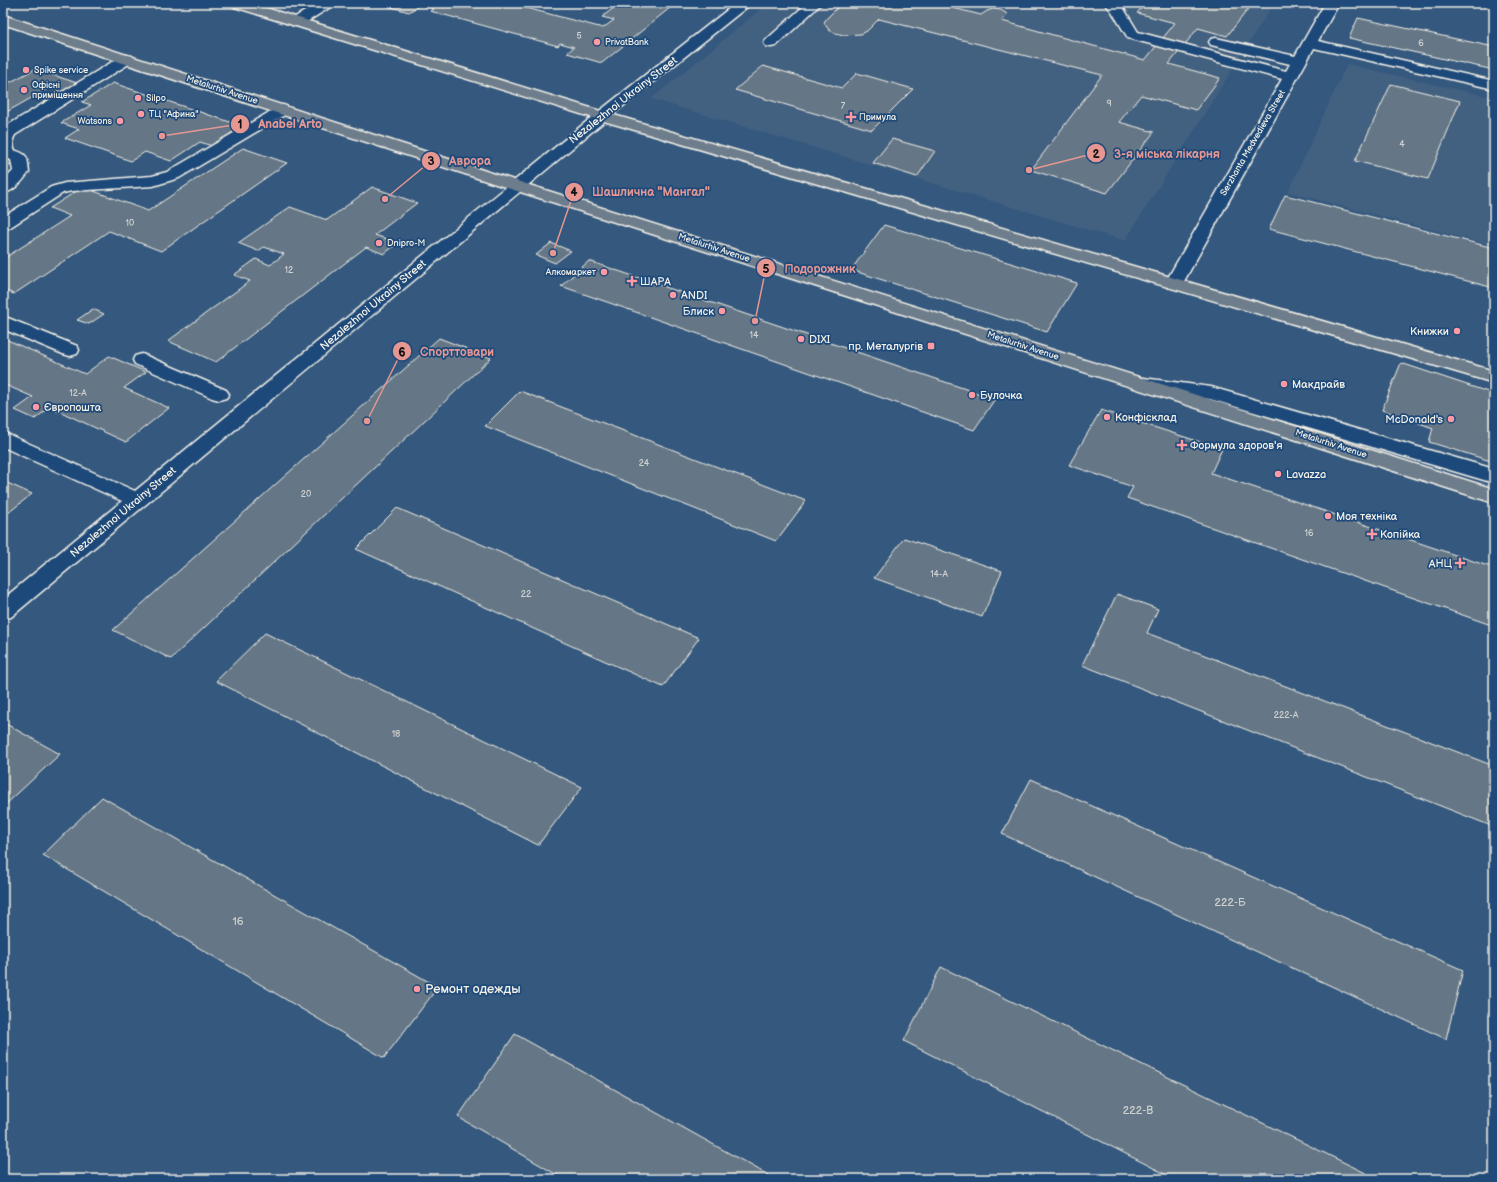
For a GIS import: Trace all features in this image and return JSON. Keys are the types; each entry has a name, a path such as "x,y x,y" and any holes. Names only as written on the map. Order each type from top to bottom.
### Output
{"main road":[{"path":"236,3 602,116 1494,377"},
{"name":"Metalurhiv Avenue","path":"3,19 517,186 1494,496"}],"street":[{"path":"297,22 327,3"},
{"name":"Nezalezhnoi Ukrainy Street","path":"3,611 602,116 745,3"},
{"path":"771,43 815,3"},
{"path":"1111,3 1116,7 1133,35 1291,77"},
{"name":"Serzhanta Medvedieva Street","path":"1174,284 1332,3"},
{"path":"1124,20 1170,31"},
{"path":"1200,38 1300,62"},
{"path":"1310,43 1494,85"},
{"path":"3,189 21,172 19,157 6,153 5,139 8,132 127,59"},
{"path":"3,224 56,190 70,186 153,181 173,175 283,110"},
{"path":"3,322 70,350"},
{"path":"142,360 219,394"},
{"path":"1140,383 1211,393 1494,476"},
{"path":"3,439 137,500"}],"shaded area":[{"path":"768,3 1274,3 1125,241 651,99"},
{"path":"1347,64 1494,98 1494,246 1288,192"}],"building":[{"path":"507,3 603,28 614,20 602,17 620,3 676,3 602,63 567,53 574,47 560,43 558,46 430,11 434,9 420,5 409,12 380,4"},
{"path":"842,3 933,3 981,15 993,9 1001,10 1007,14 1002,21 1145,60 1175,23 1137,13 1146,3 1230,3 1249,8 1227,36 1198,28 1169,64 1220,78 1196,110 1141,95 1119,122 1154,132 1107,193 1031,170 1102,75 879,19 867,31 861,34 843,35 835,33 829,30 824,23"},
{"path":"1358,18 1494,47 1494,70 1349,38"},
{"path":"763,66 842,88 857,73 913,89 872,130 735,90"},
{"name":"Офісні приміщення","path":"35,69 80,84 64,93 49,88 3,114 3,86"},
{"name":"ТЦ \"Афина\"","path":"113,83 242,126 212,146 200,142 171,161 145,152 131,161 65,138 79,129 61,123 91,105 82,102"},
{"path":"1391,84 1460,101 1428,179 1355,161"},
{"path":"892,139 935,151 917,177 873,163"},
{"path":"243,148 287,163 161,251 109,231 14,294 3,290 3,259 70,216 50,208 83,187 148,211"},
{"path":"3,156 15,161 3,169"},
{"path":"372,187 417,203 375,235 398,243 384,254 366,247 216,362 168,341 250,281 234,275 256,259 270,265 284,254 264,247 258,251 238,243 290,207 327,220"},
{"path":"1285,195 1494,248 1494,288 1269,229"},
{"path":"884,225 1077,283 1047,332 851,270"},
{"path":"551,243 571,251 555,263 536,255"},
{"path":"589,261 995,399 974,430 561,286"},
{"path":"93,309 104,314 89,324 77,320"},
{"path":"3,338 85,374 109,356 146,372 124,388 169,408 126,442 50,407 35,419 15,410 33,397 3,384"},
{"path":"439,338 491,358 171,659 113,630"},
{"name":"McDonald's","path":"1401,363 1494,394 1494,462 1429,442 1433,428 1382,410"},
{"path":"520,391 806,501 776,541 485,426"},
{"path":"1101,410 1222,449 1211,473 1494,568 1494,626 1127,498 1133,487 1069,465"},
{"path":"3,481 32,494 3,517"},
{"path":"397,508 699,638 663,687 356,549"},
{"path":"904,538 1002,571 982,617 874,578"},
{"path":"1117,594 1158,609 1147,633 1494,766 1494,827 1082,665"},
{"path":"265,633 582,787 538,845 216,681"},
{"path":"6,724 60,754 3,807 3,727"},
{"path":"1031,779 1463,970 1446,1039 1002,834"},
{"path":"102,797 438,987 384,1058 43,855"},
{"path":"941,967 1378,1179 1175,1179 904,1041"},
{"path":"515,1034 770,1176 768,1179 564,1179 458,1117"}],"place":[{"name":"PrivatBank","path":"597,42"},
{"name":"Spike service","path":"26,70"},
{"name":"Офісні приміщення","path":"24,90"},
{"name":"Silpo","path":"138,98"},
{"name":"ТЦ \"Афина\"","path":"141,114"},
{"name":"Примула","path":"851,117"},
{"name":"Watsons","path":"120,121"},
{"name":"Anabel Arto","path":"162,136"},
{"name":"3-я міська лікарня","path":"1029,170"},
{"name":"Аврора","path":"385,199"},
{"name":"Dnipro-M","path":"379,243"},
{"name":"Шашлична \"Мангал\"","path":"553,253"},
{"name":"Алкомаркет","path":"604,272"},
{"name":"ШАРА","path":"632,281"},
{"name":"ANDI","path":"673,295"},
{"name":"Блиск","path":"722,311"},
{"name":"Подорожник","path":"755,321"},
{"name":"Книжки","path":"1457,331"},
{"name":"DIXI","path":"801,339"},
{"name":"пр. Металургів","path":"931,346"},
{"name":"Макдрайв","path":"1284,384"},
{"name":"Булочка","path":"972,395"},
{"name":"Європошта","path":"36,407"},
{"name":"Конфісклад","path":"1107,417"},
{"name":"McDonald's","path":"1451,419"},
{"name":"Спорттовари","path":"367,421"},
{"name":"Формула здоров'я","path":"1182,445"},
{"name":"Lavazza","path":"1278,474"},
{"name":"Моя техніка","path":"1328,516"},
{"name":"Копійка","path":"1372,534"},
{"name":"АНЦ","path":"1460,563"},
{"name":"Ремонт одежды","path":"417,989"}]}
